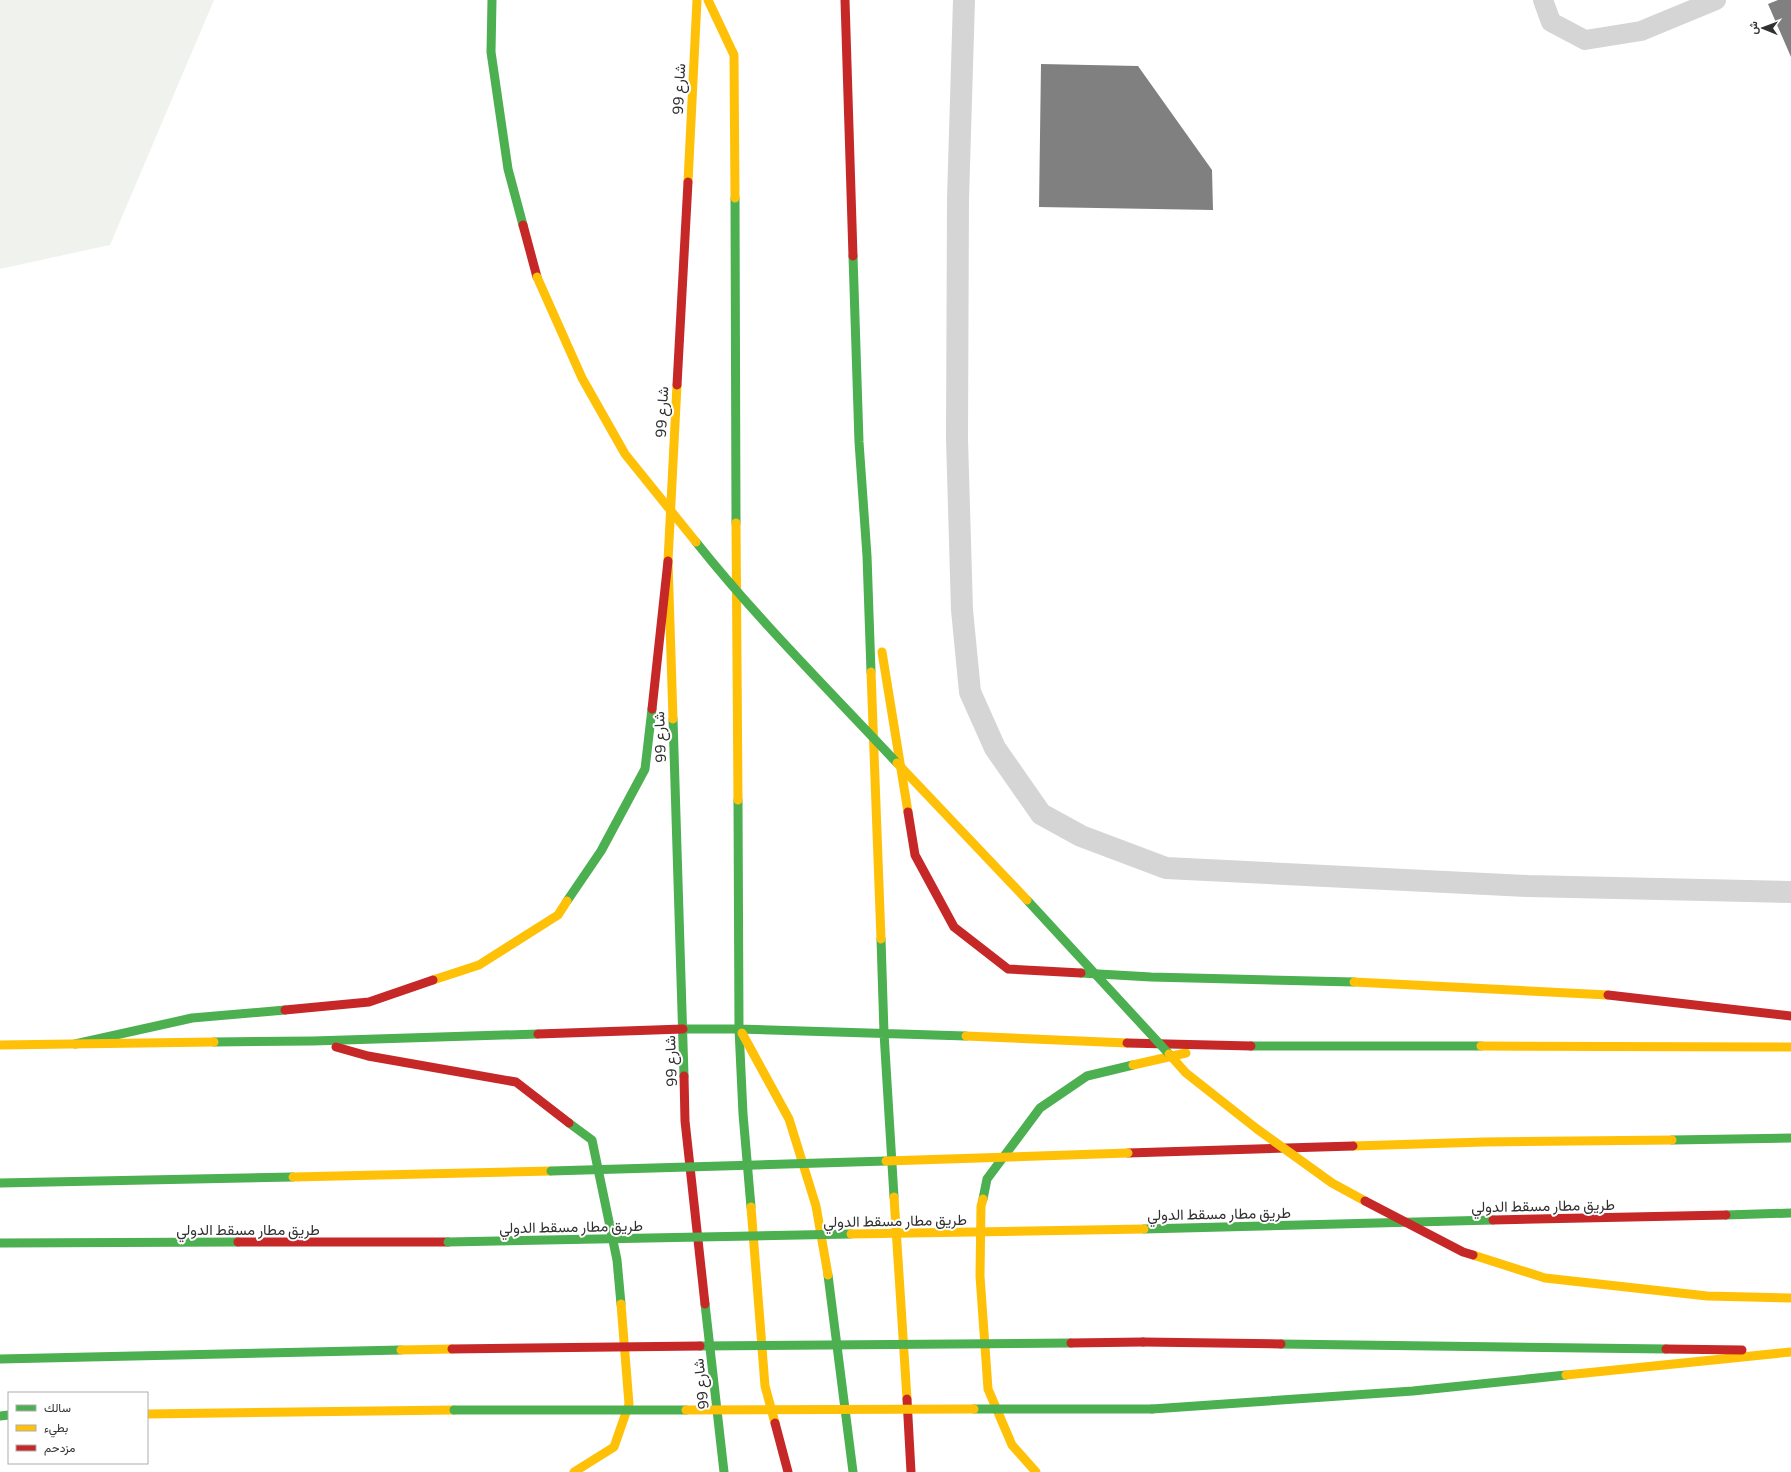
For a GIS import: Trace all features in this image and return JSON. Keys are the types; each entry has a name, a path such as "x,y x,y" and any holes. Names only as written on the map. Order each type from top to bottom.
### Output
{"main road":[{"path":"492,0 491,52 508,169 537,277 582,378 625,454 714,564 773,631 1186,1073 1257,1129 1332,1183 1463,1252 1545,1278 1707,1296 1791,1298"},
{"name":"99 شارع","path":"697,0 668,561 685,1121 724,1472"},
{"path":"708,0 734,55 739,1028 743,1114 765,1386 788,1472"},
{"path":"845,0 859,442 867,556 884,1033 911,1472"},
{"path":"867,556 915,855 954,927 1008,969 1150,977 1355,982 1611,995 1791,1016"},
{"path":"75,1044 192,1018 369,1002 479,965 558,915 601,851 645,769 668,561"},
{"path":"739,1028 789,1119 816,1206 830,1285 853,1472"},
{"path":"0,1045 313,1042 739,1028 1212,1046 1791,1047"},
{"path":"313,1042 368,1056 516,1082 592,1140 617,1260 629,1404 614,1447 574,1472"},
{"path":"1036,1472 1012,1445 988,1389 980,1276 981,1206 987,1179 1040,1108 1087,1076 1212,1046"},
{"path":"0,1183 551,1171 1484,1142 1791,1138"},
{"path":"0,1175 60,1181"},
{"name":"طريق مطار مسقط الدولي","path":"0,1243 448,1242 1144,1229 1791,1213"},
{"path":"0,1359 452,1349 1143,1342 1791,1351"},
{"path":"148,1414 454,1410 1152,1410 1414,1391 1791,1351"}],"street":[{"path":"964,0 958,199 958,439 962,610 970,692 995,748 1041,814 1081,836 1166,868 1528,886 1791,892"}],"lane":[{"path":"1543,0 1550,22 1585,40 1641,30 1716,0"}],"shaded area":[{"path":"0,0 214,0 110,245 0,269"}],"building":[{"path":"1778,0 1791,0 1791,57 1768,4"},
{"path":"1041,64 1138,66 1212,170 1213,210 1039,207"}],"traffic: fast":[{"path":"492,0 491,52 508,169 523,225"},
{"path":"735,198 736,523"},
{"path":"853,256 859,442 867,556 871,672"},
{"path":"696,542 769,627 897,763"},
{"path":"567,901 601,851 645,769 652,709"},
{"path":"673,719 684,1076"},
{"path":"738,800 739,1029 743,1114 751,1207"},
{"path":"1027,900 1169,1054"},
{"path":"881,939 884,1033 894,1197"},
{"path":"1081,973 1151,977 1354,982"},
{"path":"75,1044 192,1018 285,1010"},
{"path":"683,1029 739,1029 966,1036"},
{"path":"214,1042 313,1041 538,1034"},
{"path":"1251,1046 1481,1046"},
{"path":"983,1199 987,1179 1040,1108 1087,1076 1133,1065"},
{"path":"569,1123 592,1140 617,1260 621,1304"},
{"path":"1672,1140 1791,1138"},
{"path":"551,1171 886,1161"},
{"path":"0,1183 293,1177"},
{"path":"1726,1215 1791,1213"},
{"path":"1144,1229 1493,1220"},
{"path":"448,1242 851,1234"},
{"path":"0,1243 238,1242"},
{"path":"828,1275 853,1472"},
{"path":"705,1304 724,1472"},
{"path":"700,1346 1071,1343"},
{"path":"1281,1344 1666,1349"},
{"path":"0,1359 401,1350"},
{"path":"1152,1409 1413,1391 1566,1375"},
{"path":"974,1409 1152,1409"},
{"path":"454,1410 686,1410"},
{"path":"0,1416 8,1415"}],"traffic: slow":[{"path":"688,182 697,0"},
{"path":"708,0 734,55 735,198"},
{"path":"537,277 582,378 625,454 696,542"},
{"path":"673,719 668,561 677,385"},
{"path":"736,523 738,800"},
{"path":"882,652 908,812"},
{"path":"871,672 881,939"},
{"path":"897,763 1027,900"},
{"path":"433,980 479,965 558,915 567,901"},
{"path":"1354,982 1608,995"},
{"path":"742,1033 789,1119 816,1206 828,1275"},
{"path":"966,1036 1127,1043"},
{"path":"0,1045 214,1042"},
{"path":"1481,1046 1791,1047"},
{"path":"1133,1065 1186,1053"},
{"path":"1169,1054 1186,1073 1257,1129 1332,1183 1365,1201"},
{"path":"1353,1146 1484,1142 1672,1140"},
{"path":"886,1161 1128,1153"},
{"path":"293,1177 551,1171"},
{"path":"894,1197 907,1399"},
{"path":"983,1199 981,1206 980,1276 988,1389 1012,1445 1036,1472"},
{"path":"751,1207 765,1386 775,1423"},
{"path":"851,1234 1144,1229"},
{"path":"1473,1255 1545,1278 1707,1296 1791,1298"},
{"path":"574,1472 614,1447 629,1404 621,1304"},
{"path":"401,1350 452,1349"},
{"path":"1566,1375 1791,1352"},
{"path":"686,1410 974,1409"},
{"path":"148,1414 454,1410"}],"traffic: jam":[{"path":"845,0 853,256"},
{"path":"677,385 688,182"},
{"path":"523,225 537,277"},
{"path":"652,709 668,561"},
{"path":"908,812 915,855 954,927 1008,969 1081,973"},
{"path":"285,1010 369,1002 433,980"},
{"path":"1608,995 1791,1016"},
{"path":"538,1034 683,1029"},
{"path":"1127,1043 1251,1046"},
{"path":"336,1047 368,1056 516,1082 569,1123"},
{"path":"684,1076 685,1121 705,1304"},
{"path":"1128,1153 1353,1146"},
{"path":"1365,1201 1463,1252 1473,1255"},
{"path":"1493,1220 1726,1215"},
{"path":"238,1242 448,1242"},
{"path":"1143,1342 1281,1344"},
{"path":"1071,1343 1143,1342"},
{"path":"452,1349 700,1346"},
{"path":"1666,1349 1742,1350"},
{"path":"907,1399 911,1472"},
{"path":"775,1423 788,1472"}]}
